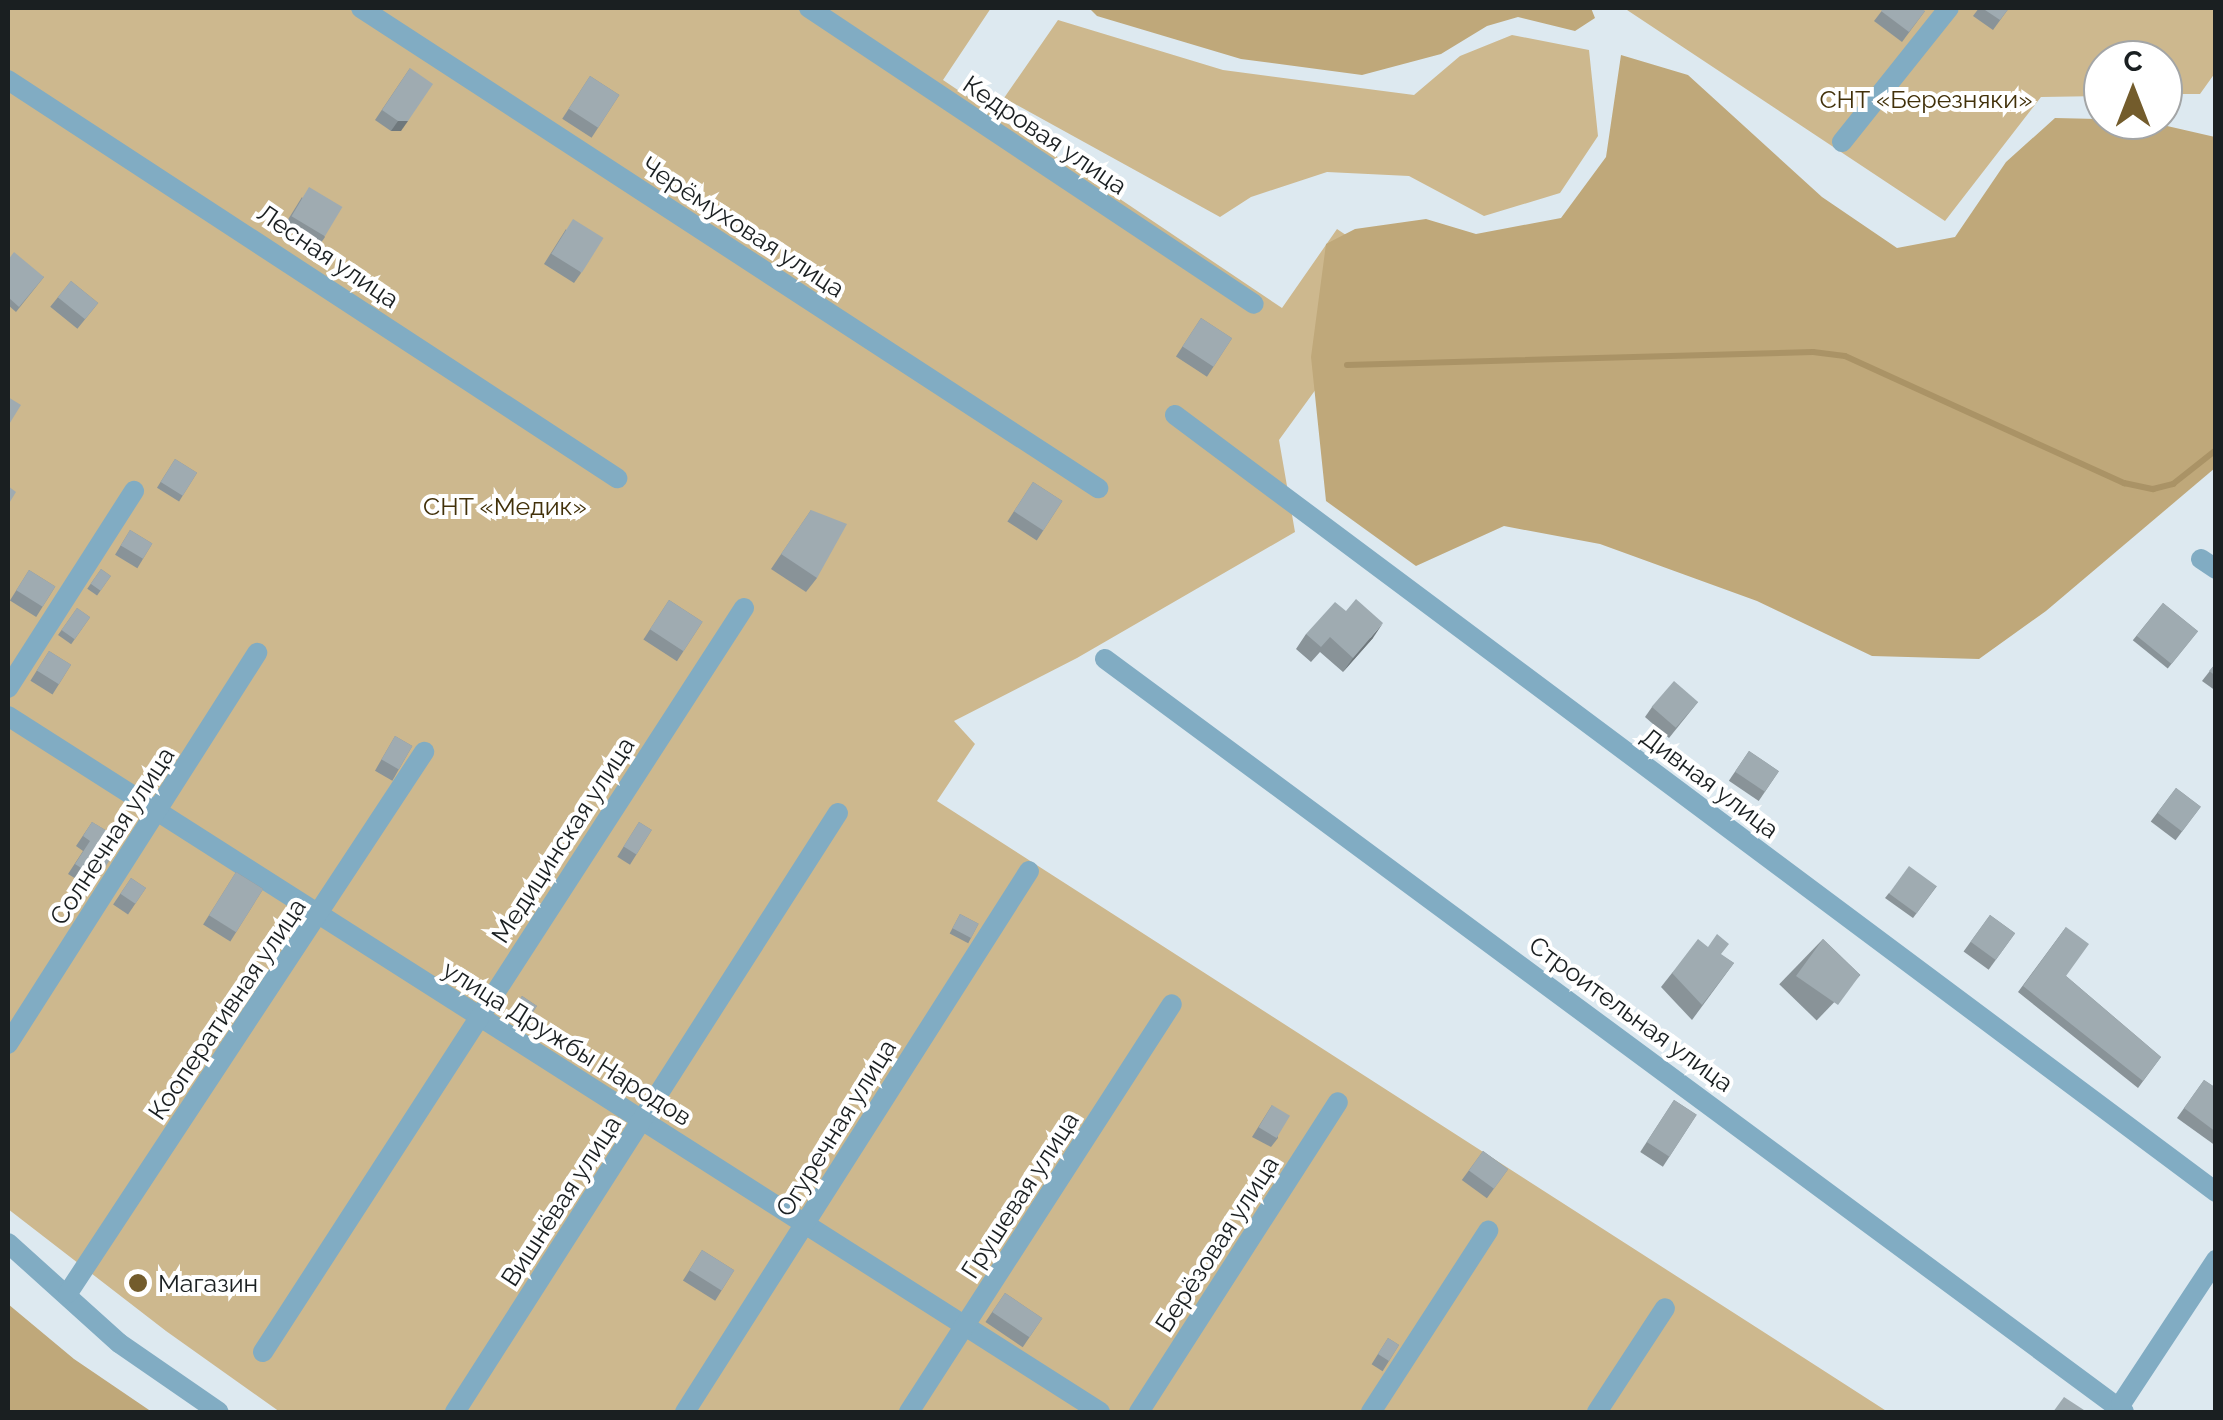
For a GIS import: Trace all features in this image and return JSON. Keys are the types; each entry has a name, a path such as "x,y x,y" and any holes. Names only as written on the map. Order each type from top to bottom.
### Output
{"street":[{"name":"Черёмуховая улица","path":"361,8 1098,488"},
{"name":"Кедровая улица","path":"809,8 1254,304"},
{"path":"1842,142 1949,8"},
{"name":"Лесная улица","path":"8,80 617,478"},
{"name":"Дивная улица","path":"1174,415 2216,1192"},
{"path":"8,688 134,491"},
{"name":"Медицинская улица","path":"263,1352 744,608"},
{"name":"Солнечная улица","path":"8,1044 257,653"},
{"name":"Строительная улица","path":"1105,659 2122,1408"},
{"name":"улица Дружбы Народов","path":"8,716 318,918 807,1222 1100,1412"},
{"name":"Кооперативная улица","path":"68,1293 424,752"},
{"name":"Вишнёвая улица","path":"455,1412 838,813"},
{"name":"Огуречная улица","path":"685,1412 1029,870"},
{"name":"Грушевая улица","path":"910,1412 1172,1004"},
{"name":"Берёзовая улица","path":"1138,1412 1338,1102"},
{"path":"1370,1412 1488,1231"},
{"path":"8,1243 68,1293 119,1343 219,1412"},
{"path":"2122,1408 2216,1260"},
{"path":"1597,1412 1665,1308"}],"green space":[{"name":"СНТ «Медик»","path":"8,8 991,8 943,80 1282,308 1337,229 1401,272 1279,440 1295,532 1077,658 954,721 975,744 937,801 1888,1412 280,1412 166,1331 8,1209"},
{"name":"СНТ «Березняки»","path":"1624,8 2215,8 2215,73 2200,94 2183,94 2183,40 2083,40 2083,96 2041,97 1945,221"},
{"path":"1058,20 1223,70 1414,95 1460,56 1512,35 1589,50 1598,136 1560,193 1484,216 1409,176 1327,172 1251,197 1220,217 1004,98"}],"shaded area":[{"path":"1089,8 1591,8 1595,18 1575,31 1518,17 1487,26 1441,54 1362,75 1241,59 1097,16"},
{"path":"1621,55 1688,75 1822,197 1897,248 1955,237 2006,162 2055,118 2083,119 2083,140 2183,140 2183,130 2215,137 2215,468 2046,611 1979,659 1872,656 1757,601 1600,544 1504,526 1416,566 1326,501 1311,357 1326,244 1355,229 1426,219 1476,234 1561,218 1606,157"},
{"path":"8,1304 74,1359 152,1412 8,1412"}],"building":[{"path":"1982,8 2009,8 2000,20"},
{"path":"1881,11 1925,11 1909,32"},
{"path":"410,68 433,84 408,121 398,121 382,110"},
{"path":"590,76 619,95 598,128 569,109"},
{"path":"309,187 342,207 325,236 291,216"},
{"path":"573,219 604,238 582,273 551,254"},
{"path":"14,252 44,277 19,307 8,297 8,260"},
{"path":"71,281 98,303 85,319 58,297"},
{"path":"1201,318 1232,338 1214,367 1182,347"},
{"path":"8,397 21,405 8,426"},
{"path":"175,459 197,473 183,496 161,482"},
{"path":"1033,482 1062,501 1043,530 1014,511"},
{"path":"8,486 16,492 8,505"},
{"path":"811,510 847,524 817,578 781,554"},
{"path":"130,530 152,543 143,559 121,545"},
{"path":"101,569 111,576 101,591 91,584"},
{"path":"29,570 55,586 43,607 16,590"},
{"path":"1356,599 1383,623 1353,658 1330,637 1321,647 1306,634 1335,602 1346,611"},
{"path":"669,600 703,622 683,651 650,629"},
{"path":"2163,603 2198,631 2172,664 2137,636"},
{"path":"77,608 90,617 75,639 62,630"},
{"path":"49,651 71,665 59,684 37,671"},
{"path":"1674,681 1698,702 1676,728 1652,707"},
{"path":"395,736 412,746 399,769 382,759"},
{"path":"1749,751 1779,771 1765,792 1735,772"},
{"path":"2176,788 2201,807 2182,831 2157,813"},
{"path":"92,822 122,840 98,879 75,864 90,841 83,836"},
{"path":"639,822 652,830 636,855 624,847"},
{"path":"1909,866 1937,886 1917,913 1889,894"},
{"path":"236,872 263,889 236,932 209,915"},
{"path":"131,878 146,888 135,904 120,894"},
{"path":"960,914 979,924 971,938 952,928"},
{"path":"1990,915 2015,933 1996,960 1971,942"},
{"path":"2066,927 2089,944 2066,976 2161,1057 2143,1081 2023,986"},
{"path":"1717,934 1729,944 1721,954 1734,963 1702,1005 1672,973 1698,939 1708,947"},
{"path":"1823,939 1860,975 1838,1005 1796,976"},
{"path":"522,996 537,1006 526,1023 511,1013"},
{"path":"2204,1080 2216,1088 2216,1132 2184,1108"},
{"path":"1674,1100 1697,1115 1669,1157 1647,1142"},
{"path":"1272,1105 1290,1116 1277,1138 1259,1127"},
{"path":"1483,1151 1508,1169 1494,1189 1469,1170"},
{"path":"702,1250 734,1270 722,1290 689,1270"},
{"path":"1005,1293 1042,1318 1029,1337 992,1312"},
{"path":"1388,1338 1399,1345 1389,1361 1378,1354"},
{"path":"2064,1397 2087,1412 2053,1412"}],"waterway":[{"path":"1347,365 1813,352 1845,356 2124,483 2153,489 2173,484 2216,450"}],"place":[{"name":"Магазин","path":"138,1283"}]}
